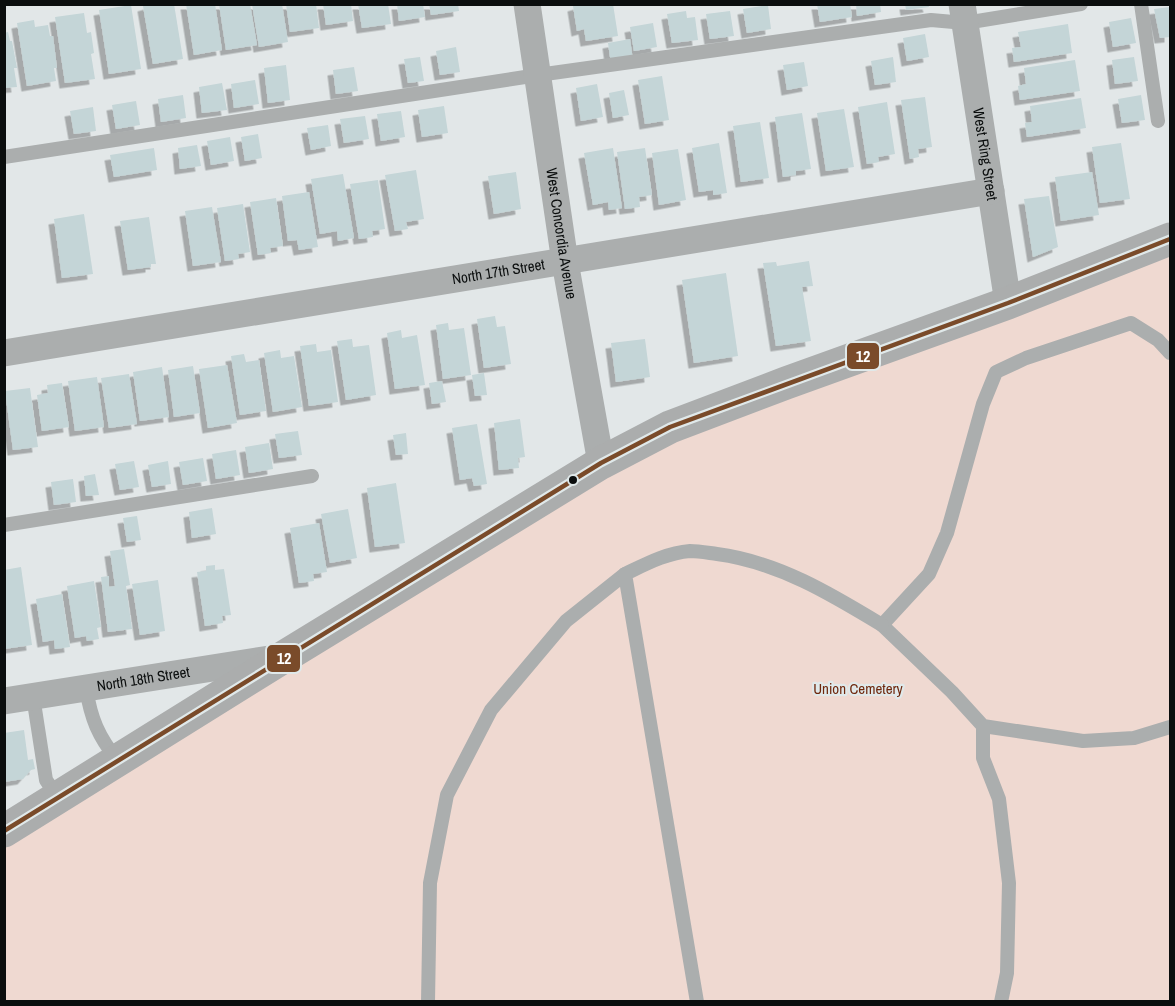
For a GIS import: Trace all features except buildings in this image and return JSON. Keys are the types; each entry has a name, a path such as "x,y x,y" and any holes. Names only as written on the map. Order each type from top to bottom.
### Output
{"main road":[{"path":"4,831 601,463 670,427 1008,303 1170,239"}],"street":[{"name":"West Concordia Avenue","path":"527,4 565,262 601,463"},
{"name":"West Ring Street","path":"963,14 1008,303"},
{"name":"North 17th Street","path":"4,353 991,191"},
{"name":"North 18th Street","path":"4,700 282,658"}],"lane":[{"path":"4,157 538,75 963,14 1081,4"},
{"path":"1141,4 1158,121"},
{"path":"882,625 928,574 938,554 947,533 983,404 996,372 1026,357 1131,323 1158,339 1170,353"},
{"path":"4,525 312,476"},
{"path":"428,1002 430,883 447,795 492,710 566,621 625,574 658,558 691,551 732,556 775,568 835,597 882,625 952,692 983,726 1083,741 1134,738 1170,727"},
{"path":"625,574 697,1002"},
{"path":"95,687 90,713 104,743 118,761"},
{"path":"33,696 46,780 58,798"},
{"path":"983,726 983,758 999,799 1010,883 1007,973 1001,1002"}],"green space":[{"name":"Union Cemetery","path":"1170,239 1170,1001 5,1002 5,831 601,463"}],"transit line":[{"name":"12","path":"4,831 601,463 670,427 1008,303 1170,239"}]}
